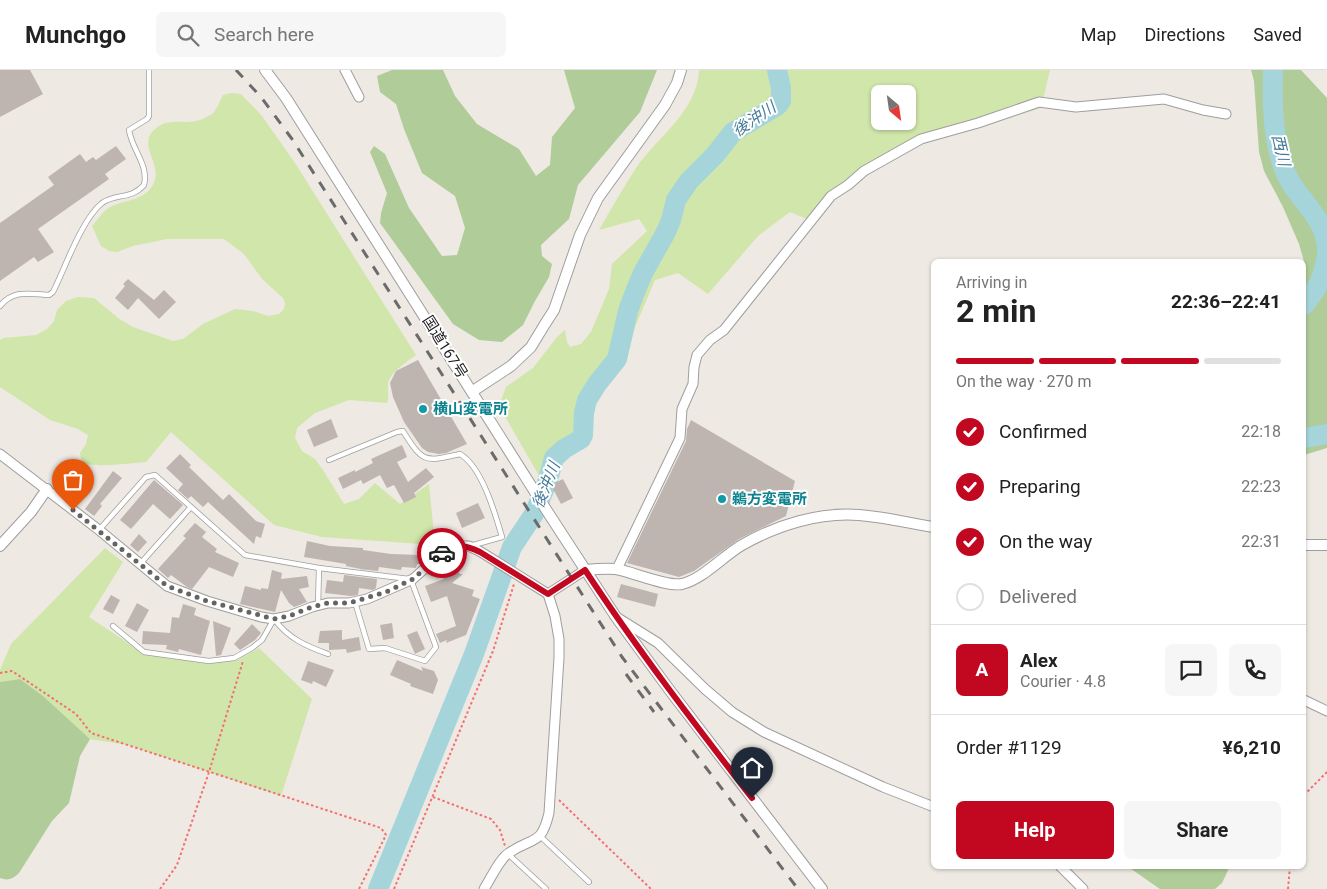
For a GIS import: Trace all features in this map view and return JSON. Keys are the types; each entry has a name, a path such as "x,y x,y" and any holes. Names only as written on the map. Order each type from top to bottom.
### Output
{"street":[{"name":"国道167号","path":"265,70 286,98 616,617 822,889"},
{"path":"345,70 359,98"},
{"path":"473,391 511,366 530,347 545,324 554,310 580,235 598,198 665,105 677,83 681,70"},
{"path":"617,569 680,438 682,409 693,384 697,355 710,340 724,330 832,196 864,170 921,139 978,123 1040,102 1076,106 1164,99 1202,110 1226,114"},
{"path":"0,454 99,530 167,586 179,592 238,610 274,619 328,603 355,602 386,592 412,580 442,553 459,546 469,546 548,594 556,624 559,658 552,792 547,822 545,830 540,836 507,853 484,889"},
{"path":"0,546 30,512 47,489"},
{"path":"548,594 585,570 617,569 674,584 682,584 693,580 754,538 788,525 829,516 859,515 931,527"},
{"path":"1306,545 1327,545"},
{"path":"616,617 658,643 705,689 732,712 764,732 858,776 931,806"},
{"path":"1306,701 1327,711"},
{"path":"1063,869 1083,889"}],"lane":[{"path":"0,306 6,299 19,294 49,295 54,292 83,229 96,210 105,201 134,194 144,185 145,170 130,137 129,130 149,116 149,70"},
{"path":"329,460 403,431 416,452 428,459 439,459 460,454 466,457 475,468 496,517 502,537 469,546"},
{"path":"99,530 146,477 156,475 190,508 245,555 318,568 412,580 436,647 425,661 386,648 369,648 355,602"},
{"path":"140,564 190,508"},
{"path":"318,568 318,606"},
{"path":"113,626 144,652 208,660 234,658 246,652 262,640 274,619 281,628 304,646 328,654"},
{"path":"540,836 588,882"},
{"path":"507,853 546,889"}],"path":[{"path":"394,889 493,651 512,588 518,575"},
{"path":"160,889 177,865 209,772 246,652"},
{"path":"0,672 12,671 42,690 76,714 92,733 381,828 386,835 359,889"},
{"path":"1306,793 1327,772"},
{"path":"552,792 651,889"},
{"path":"433,797 491,820 500,830 507,853"},
{"path":"1288,889 1290,869"}],"green space":[{"path":"392,70 443,70 455,96 477,124 519,149 536,176 550,165 552,137 575,108 564,70 657,70 640,112 578,185 569,219 541,245 542,256 552,264 549,277 523,325 502,342 479,340 453,324 380,223 387,193 370,152 374,146 385,154 409,208 442,256 457,255 465,228 455,196 422,173 396,104 380,92 377,76"},
{"path":"699,70 1050,70 1041,108 985,126 927,141 852,183 812,221 790,212 758,236 708,294 678,273 655,280 635,327 629,350 592,399 587,416 576,434 547,454 546,475 541,479 499,406 506,387 533,368 557,337 565,330 570,347 581,344 591,332 609,289 612,264 647,231 639,219 599,230 636,168 675,123 691,99 697,85"},
{"path":"1251,70 1301,70 1327,98 1327,448 1306,454 1306,259 1303,259 1283,207 1264,171 1259,152 1254,81"},
{"path":"231,93 241,94 262,116 295,163 416,355 392,375 388,384 387,403 349,400 315,413 297,428 295,438 302,451 315,459 344,504 359,499 375,483 400,504 429,484 435,545 322,537 274,525 171,432 146,462 105,465 85,463 80,453 86,444 88,435 78,429 50,420 0,387 0,340 36,335 47,329 54,321 57,310 66,301 78,297 94,298 118,318 133,327 173,341 183,339 203,324 235,309 253,311 268,316 279,314 284,309 285,303 283,298 262,279 244,254 224,239 167,239 133,246 117,252 109,251 101,246 92,226 102,213 110,207 142,196 152,187 156,173 148,142 154,130 160,125 167,123 201,120 214,113 223,95"},
{"path":"105,548 123,562 89,617 131,645 182,659 209,663 235,661 259,648 312,699 281,796 128,745 90,739 43,696 20,679 0,682 0,670 11,644"},
{"path":"20,679 43,696 90,739 80,756 69,803 52,821 19,873 12,878 6,879 0,878 0,682"},
{"path":"1131,869 1229,869 1222,883 1215,889 1160,889"}],"building":[{"path":"0,70 30,70 43,94 0,117"},
{"path":"116,146 126,159 105,174 109,179 38,229 54,252 38,262 34,257 0,281 0,223 54,185 48,177 80,154 86,162 93,157 96,160"},
{"path":"128,279 154,300 164,290 176,302 159,319 138,298 128,310 115,298"},
{"name":"横山変電所","path":"418,360 467,444 446,453 428,452 422,448 404,422 393,397 390,383 396,371"},
{"path":"331,419 338,437 314,447 307,430"},
{"name":"鵜方変電所","path":"691,420 795,481 786,516 739,539 694,571 679,577 627,563 686,441 687,429"},
{"path":"402,445 407,457 397,462 408,482 426,468 434,477 414,493 416,497 404,503 394,485 387,488 380,475 363,484 361,480 343,489 338,478 373,463 371,459"},
{"path":"180,454 191,465 189,467 223,500 229,494 256,521 265,524 261,538 256,536 254,544 208,502 203,507 191,496 188,499 178,490 183,484 166,468"},
{"path":"113,471 122,478 100,504 102,506 94,516 85,509"},
{"path":"563,479 573,498 561,504 551,485"},
{"path":"154,480 183,505 170,519 153,504 131,529 120,520"},
{"path":"478,503 485,518 462,528 456,513"},
{"path":"195,523 206,532 202,537 217,549 215,552 239,563 233,577 209,567 192,589 171,575 168,578 158,569 186,538 183,536"},
{"path":"139,534 147,542 138,552 130,545"},
{"path":"307,541 330,546 363,548 363,550 391,554 421,555 420,564 417,564 416,568 402,567 401,570 379,567 378,571 359,569 361,569 346,566 346,564 304,557"},
{"path":"454,566 460,574 463,574 452,583 474,590 472,596 480,599 466,635 446,643 447,640 440,643 436,634 456,626 447,596 431,602 425,586 444,579 442,576"},
{"path":"272,570 282,573 281,579 307,576 309,587 299,589 307,602 294,607 289,603 281,590 275,612 240,604 245,586 261,590 261,588 268,589"},
{"path":"344,575 377,579 376,588 373,590 359,588 358,595 351,596 325,593 327,580 343,582"},
{"path":"621,584 658,594 655,607 617,597"},
{"path":"111,595 120,600 113,614 103,609"},
{"path":"137,603 149,610 137,632 125,626"},
{"path":"183,604 196,608 194,615 210,621 201,655 179,649 178,652 166,649 167,645 142,644 143,631 170,633 172,617 179,618"},
{"path":"213,621 231,628 221,655 216,656"},
{"path":"392,623 394,638 383,640 380,625"},
{"path":"252,624 261,633 255,640 240,650 234,644"},
{"path":"342,630 342,640 359,637 361,650 347,653 346,649 329,650 329,643 318,643 320,631"},
{"path":"417,631 425,649 415,654 407,635"},
{"path":"397,660 423,671 421,667 434,671 438,680 433,694 410,686 411,684 390,675"},
{"path":"308,661 334,670 326,687 313,681 312,684 301,680"}],"waterway":[{"name":"後沖川","path":"378,889 474,654 512,547 534,514 547,483 554,458 564,449 581,439 583,435 584,413 587,400 617,359 628,311 635,292 643,273 666,232 676,200 689,181 715,155 733,132 777,106 781,101 781,88 777,70"},
{"name":"西川","path":"1273,70 1274,120 1280,158 1295,189 1316,217 1325,237 1327,249"},
{"name":"西川","path":"1306,302 1320,282 1327,255"},
{"name":"西川","path":"1306,438 1327,434"}],"railway":[{"path":"236,70 261,97 292,139 622,657 798,889"},
{"path":"626,674 654,712"}],"way so far":[{"path":"73,510 167,586 207,601 274,619 328,603 349,603 386,592 413,579 442,553"}],"place":[{"name":"横山変電所","path":"423,409"},
{"name":"鵜方変電所","path":"722,499"}],"route":[{"path":"442,553 459,546 469,546 548,594 585,570 616,617 752,798"}]}
